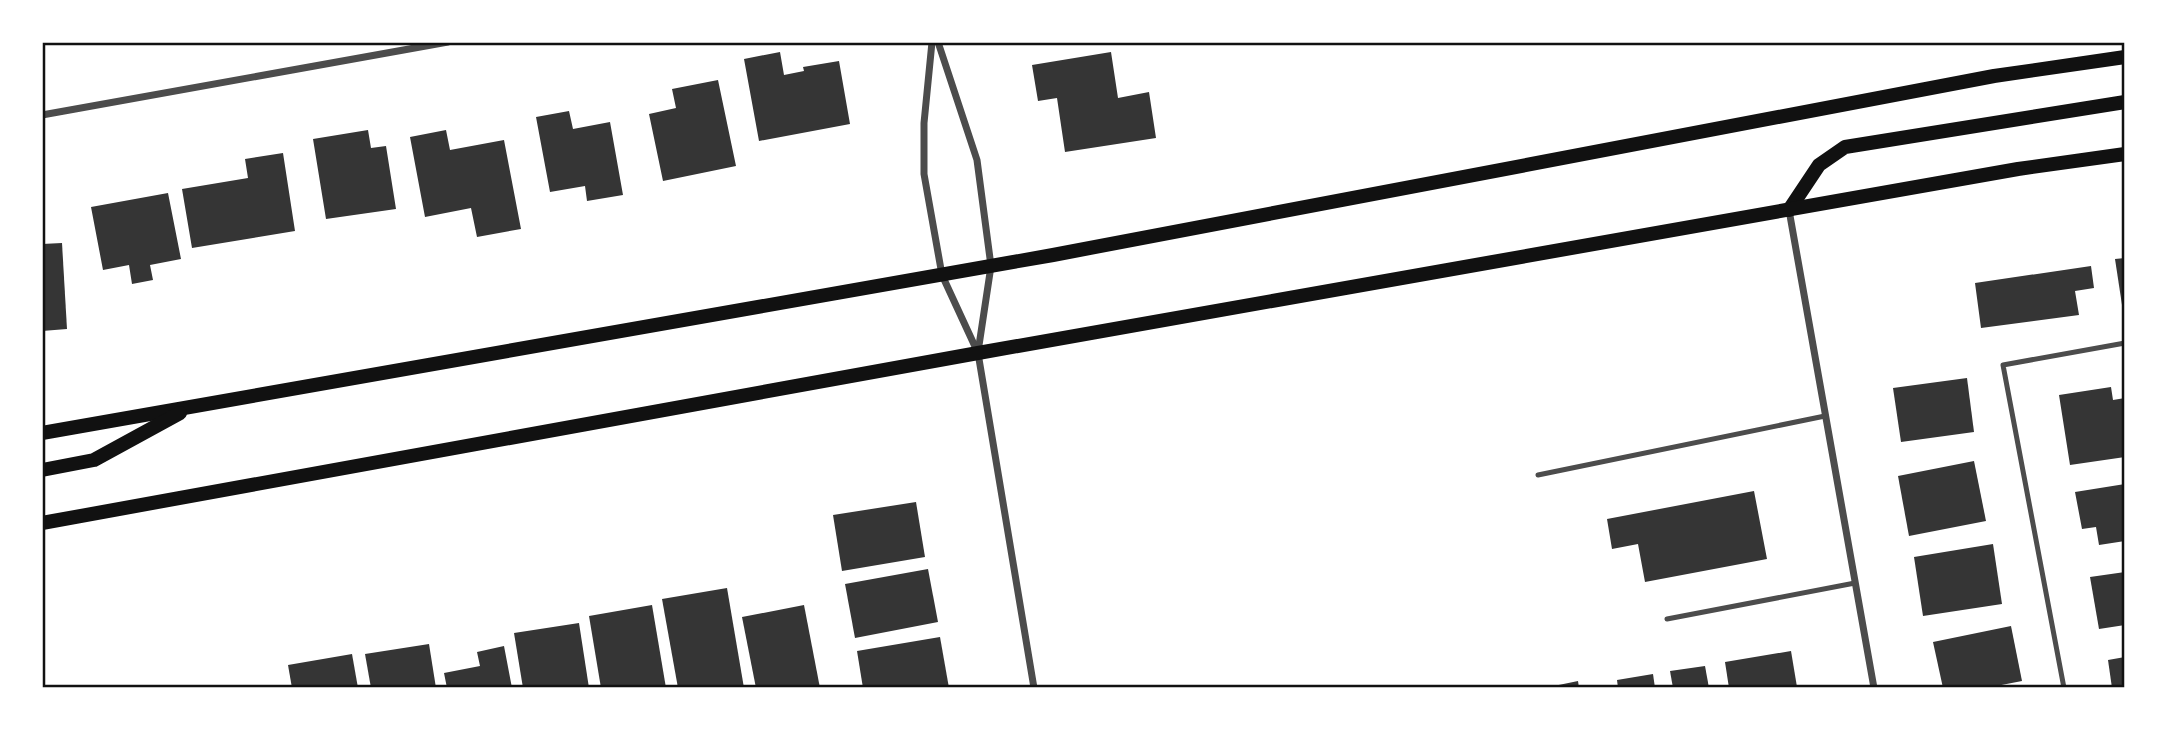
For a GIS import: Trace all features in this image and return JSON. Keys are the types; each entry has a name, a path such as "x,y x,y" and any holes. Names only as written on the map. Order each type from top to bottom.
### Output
{"main road":[{"path":"42,433 942,275 1994,76 2125,57"},
{"path":"1789,210 1819,165 1845,146 2125,102"},
{"path":"42,523 978,353 2018,169 2125,154"},
{"path":"42,470 94,460 190,407"}],"street":[{"path":"42,115 448,42"},
{"path":"932,42 924,123 924,174 942,275 978,353 1034,688"},
{"path":"938,42 977,160 991,266 978,353"},
{"path":"1789,210 1874,688"}],"lane":[{"path":"2064,688 2003,365 2125,343"},
{"path":"1538,475 1825,416"},
{"path":"1667,619 1855,583"}],"building":[{"path":"780,52 784,75 804,71 803,67 839,61 850,124 759,141 744,59"},
{"path":"1111,52 1118,98 1149,92 1156,138 1065,152 1057,98 1038,101 1032,65"},
{"path":"718,80 736,166 663,181 649,114 676,108 672,89"},
{"path":"569,111 573,129 610,122 623,195 587,201 585,186 550,192 536,117"},
{"path":"368,130 371,148 386,146 396,209 326,219 313,139"},
{"path":"446,130 450,150 504,140 521,229 477,237 471,208 425,217 410,137"},
{"path":"283,153 295,231 192,248 182,189 248,178 245,159"},
{"path":"168,193 181,259 150,265 153,280 132,284 129,265 103,270 91,207"},
{"path":"62,243 67,329 42,331 42,244"},
{"path":"2125,258 2125,304 2122,305 2115,259"},
{"path":"2091,266 2094,288 2075,291 2079,315 1981,328 1975,283"},
{"path":"1967,378 1974,432 1901,442 1893,388"},
{"path":"2111,387 2113,400 2125,398 2125,457 2070,465 2059,395"},
{"path":"1974,461 1986,521 1909,536 1898,476"},
{"path":"2125,484 2125,541 2099,545 2096,527 2082,529 2075,492"},
{"path":"1754,491 1767,559 1645,582 1638,544 1612,549 1607,519"},
{"path":"916,502 925,557 842,571 833,515"},
{"path":"1993,544 2002,604 1923,616 1914,557"},
{"path":"928,569 938,622 855,638 845,584"},
{"path":"2125,572 2125,625 2099,629 2090,577"},
{"path":"727,588 744,688 678,688 662,599"},
{"path":"652,605 666,688 601,688 589,616"},
{"path":"804,605 820,688 756,688 742,617"},
{"path":"579,623 589,688 523,688 514,633"},
{"path":"2011,626 2022,681 1986,688 1943,688 1933,642"},
{"path":"940,637 949,688 863,688 857,651"},
{"path":"429,644 436,688 371,688 365,654"},
{"path":"504,646 512,688 447,688 444,673 480,666 477,652"},
{"path":"1791,651 1797,687 1729,688 1725,662"},
{"path":"352,654 358,688 292,688 288,665"},
{"path":"2125,657 2125,688 2112,688 2108,660"},
{"path":"1705,666 1709,688 1673,688 1670,671"},
{"path":"1653,674 1655,688 1618,688 1617,680"},
{"path":"1578,681 1579,688 1549,688 1549,687"}]}
